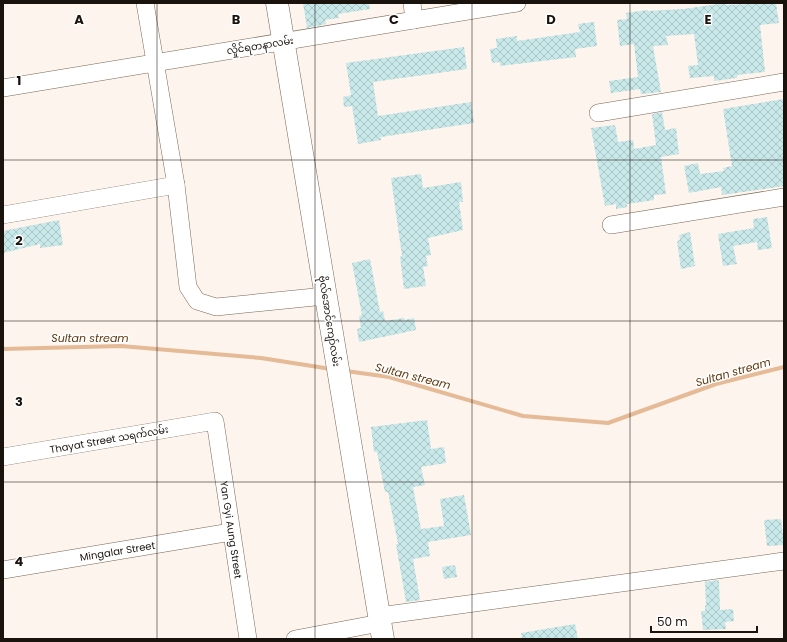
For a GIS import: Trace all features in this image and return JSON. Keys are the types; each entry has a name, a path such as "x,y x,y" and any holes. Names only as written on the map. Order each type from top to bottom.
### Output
{"street":[{"path":"144,3 176,185 188,287 198,301 216,308 326,296"},
{"name":"ဗိုလ်အောင်ကျော်လမ်း","path":"277,3 381,626"},
{"path":"412,3 414,20"},
{"name":"လှိုင်ရတနာလမ်း","path":"3,88 517,3"},
{"path":"598,113 784,82"},
{"path":"3,215 176,185"},
{"path":"611,225 784,197"},
{"name":"Thayat Street သရက်လမ်း","path":"3,457 215,421"},
{"name":"Yan Gyi Aung Street","path":"215,421 248,639"},
{"name":"Mingalar Street","path":"3,570 232,532"},
{"path":"295,639 784,561"}],"building":[{"path":"303,3 369,3 370,9 338,14 339,18 325,20 326,24 307,28"},
{"path":"725,3 725,5 776,3 779,23 760,25 765,72 737,75 737,78 714,81 714,76 690,78 688,66 698,65 694,34 666,36 668,45 653,46 661,92 641,94 640,89 611,93 609,81 638,77 634,44 620,46 617,20 627,19 626,13 648,10 684,9"},
{"path":"594,22 597,46 575,49 576,57 500,66 500,62 492,63 490,49 497,48 496,39 517,36 517,41 580,32 578,24"},
{"path":"464,47 467,69 373,82 378,116 471,102 474,123 381,137 381,140 358,144 352,106 344,107 343,97 351,95 346,63"},
{"path":"784,99 784,186 722,195 721,187 689,193 684,166 698,163 700,174 724,171 723,168 732,166 723,109"},
{"path":"662,112 665,130 676,128 679,154 661,157 666,194 654,195 654,200 627,204 627,207 616,209 616,204 605,206 591,128 615,125 618,142 633,140 634,149 656,145 652,114"},
{"path":"421,174 423,188 461,182 463,202 459,202 463,230 428,238 431,255 426,256 428,266 423,267 426,286 404,289 400,257 402,256 391,178"},
{"path":"767,217 772,248 758,250 757,242 733,246 737,264 723,266 718,234 754,228 753,219"},
{"path":"59,220 63,245 40,248 40,244 3,253 3,231"},
{"path":"690,232 695,266 681,269 677,241 680,240 679,235"},
{"path":"370,259 380,312 383,311 385,321 414,318 416,330 359,342 357,329 361,328 359,316 362,315 352,263"},
{"path":"427,420 431,449 444,447 446,463 421,467 425,485 413,487 421,529 444,526 440,499 464,495 471,535 428,542 430,556 413,559 420,600 406,602 396,544 398,544 388,492 385,492 377,452 374,452 371,427"},
{"path":"781,519 784,545 767,546 764,520"},
{"path":"455,565 457,577 444,579 442,567"},
{"path":"719,580 720,610 733,609 734,621 725,622 726,629 703,630 701,611 705,611 706,605 705,582"},
{"path":"575,624 578,639 522,639 521,633"}],"waterway":[{"name":"Sultan stream","path":"3,349 121,346 261,358 331,369"},
{"name":"Sultan stream","path":"346,371 389,377 523,416 608,423 716,384 784,367"}]}
